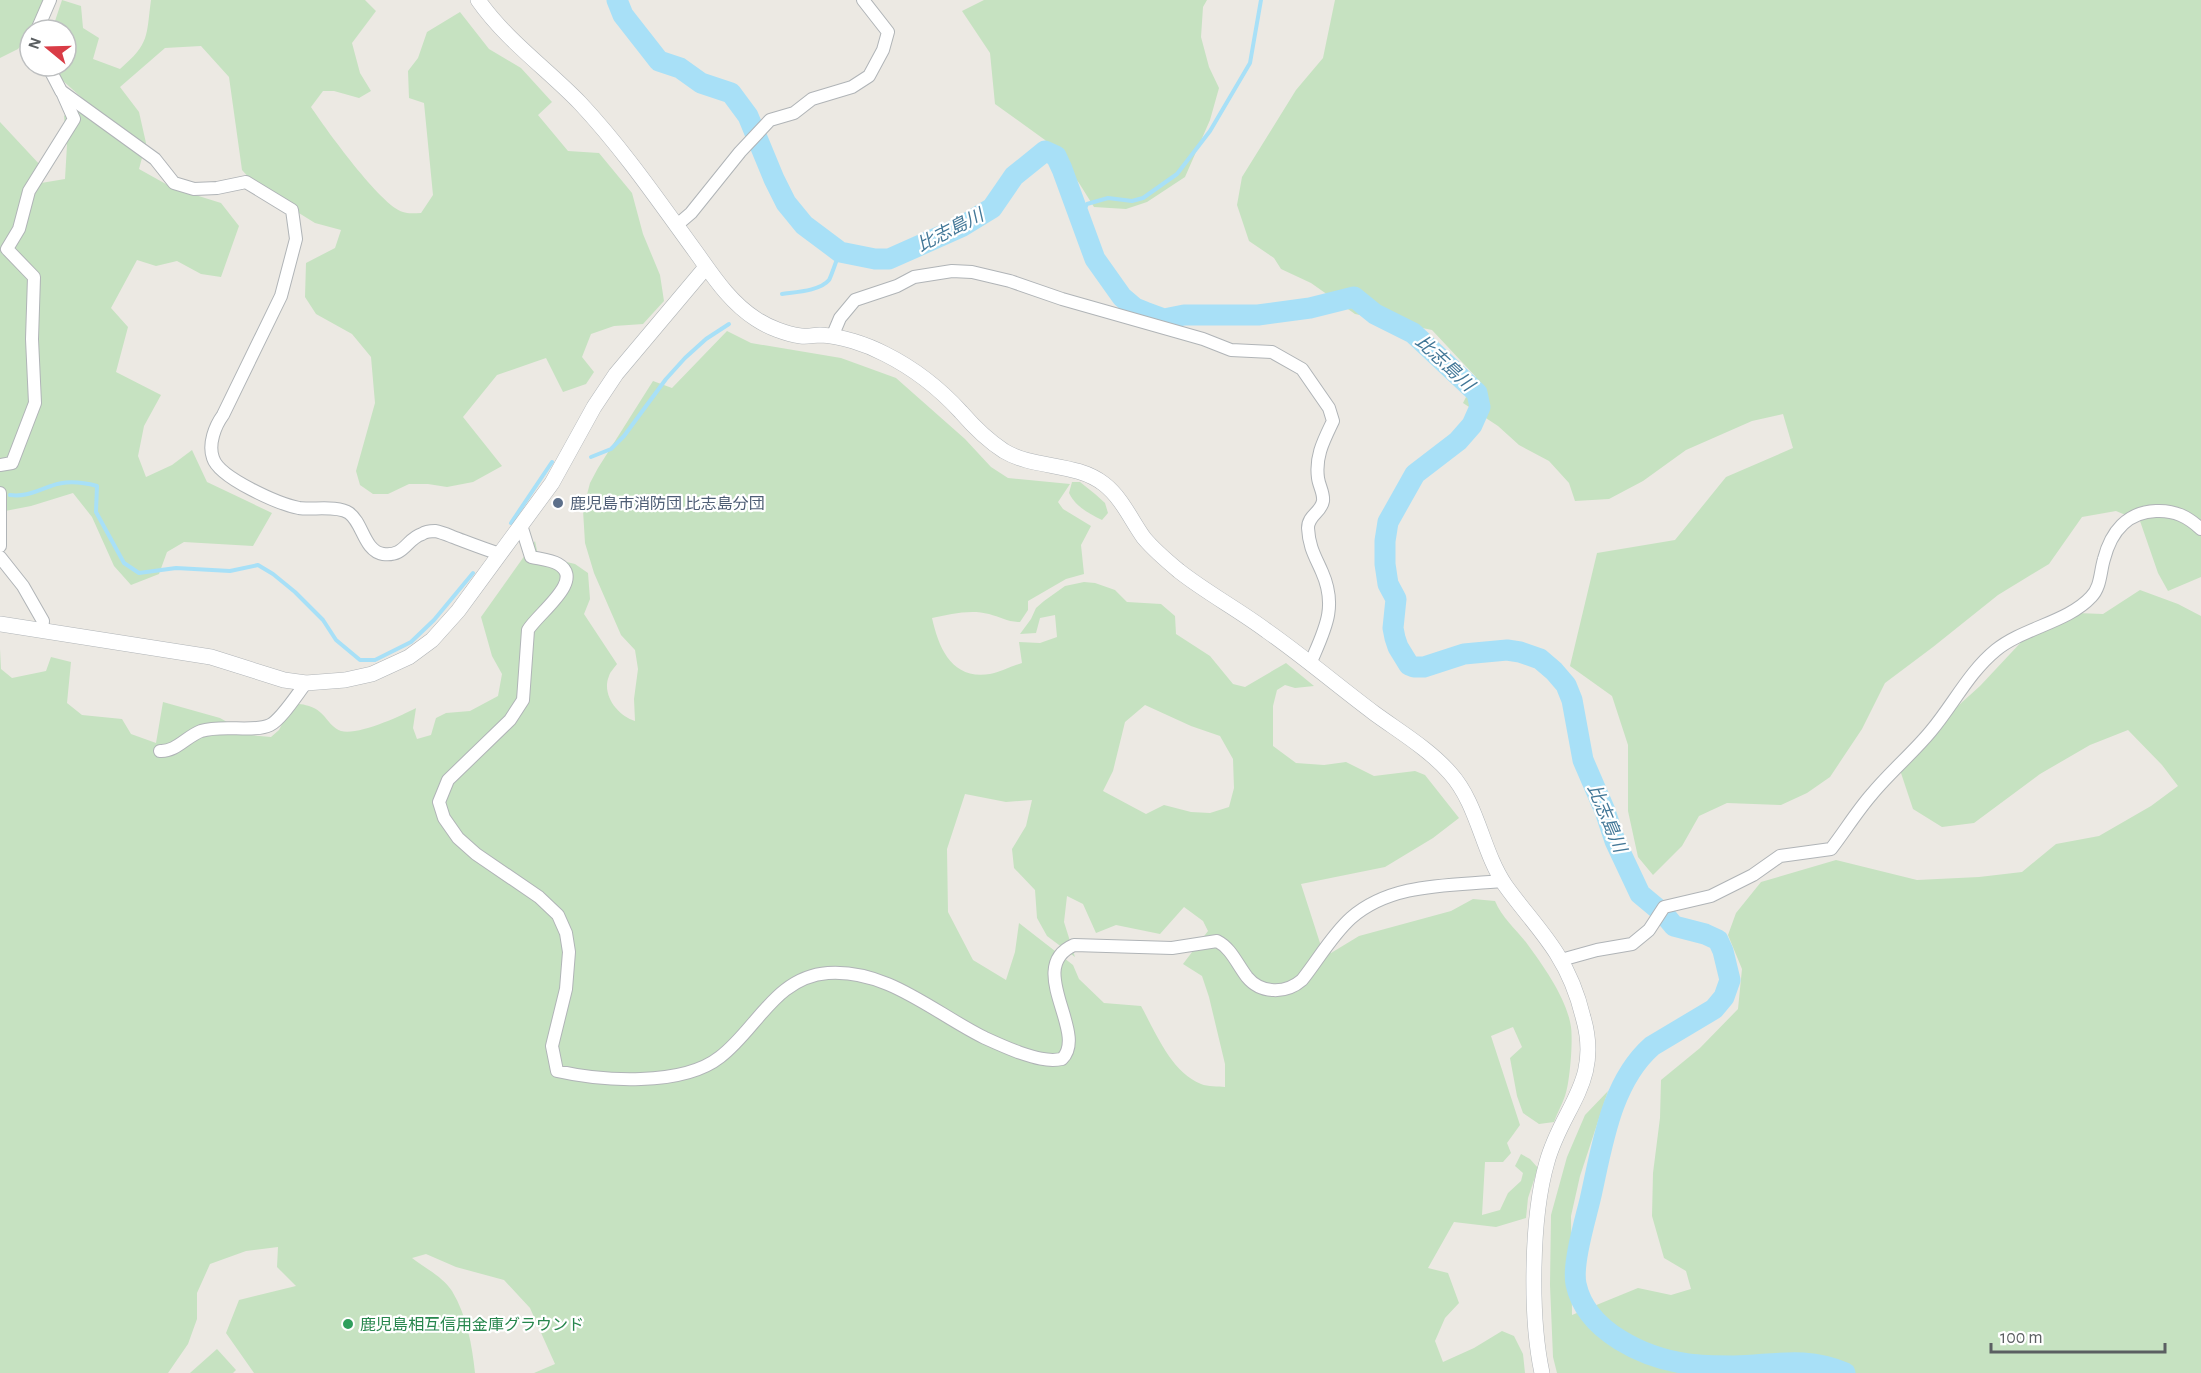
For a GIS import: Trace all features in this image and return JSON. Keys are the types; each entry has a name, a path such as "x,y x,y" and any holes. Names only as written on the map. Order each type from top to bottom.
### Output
{"street":[{"path":"42,18 50,0"},
{"path":"478,0 501,29 554,77 610,137 634,165 723,291 755,319 781,331 800,336 832,337 862,344 886,354 911,369 943,395 974,428 1008,454 1087,475 1103,483 1117,497 1144,538 1180,572 1263,628 1430,753 1453,776 1476,819 1502,881 1561,960 1583,1015 1588,1039 1583,1085 1548,1158 1541,1186 1535,1268 1536,1317 1542,1373"},
{"path":"677,225 691,213 740,152 770,120 794,113 812,99 852,87 869,75 883,50 888,32 863,0"},
{"path":"0,465 12,462 35,403 32,339 34,277 7,249 19,229 28,191 74,119 54,78"},
{"path":"61,91 155,159 174,183 194,189 217,188 246,182 292,210 296,239 282,296 217,423 212,440 213,458 220,470 278,502 300,508 348,512 356,521 369,545 380,554 402,551 420,534 435,531 500,555"},
{"path":"0,624 210,657 284,680 306,683 336,682 372,674 409,657 446,626 552,483 594,407 616,374 706,267"},
{"path":"832,337 840,318 855,300 897,286 914,276 952,271 972,272 1010,281 1073,302 1203,339 1231,350 1272,352 1290,360 1302,369 1329,408 1333,421 1318,458 1318,481 1323,494 1322,504 1320,510 1311,517 1308,526 1312,553 1323,572 1329,596 1329,619 1310,664"},
{"path":"0,494 0,546"},
{"path":"1561,960 1597,950 1632,944 1649,930 1664,907 1711,896 1753,875 1780,856 1832,849 1872,794 1931,731 1982,662 1998,648 2091,598 2098,587 2104,557 2112,537 2120,526 2133,516 2146,511 2178,513 2190,519 2201,529"},
{"path":"522,525 531,557 556,563 566,570 568,577 565,586 534,620 528,630 523,700 510,720 448,780 440,802 444,818 458,838 476,854 538,897 558,915 566,933 569,952 566,989 552,1046 557,1071 598,1078 649,1078 695,1071 721,1057 774,999 793,983 826,973 850,973 873,978 902,990 984,1038 1033,1057 1054,1061 1062,1059 1069,1050 1069,1038 1056,991 1056,961 1067,948 1074,945 1172,948 1217,940 1227,947 1249,979 1262,987 1279,991 1295,986 1302,980 1343,927 1376,901 1409,890 1502,881"},
{"path":"0,557 23,586 43,621 42,631"},
{"path":"160,751 171,749 203,731 227,727 255,728 273,724 306,683"}],"green space":[{"path":"0,0 47,0 40,18 18,18 18,49 0,58"},
{"path":"62,0 81,6 83,28 99,38 93,59 120,69 137,52 145,39 151,0 365,0 376,11 352,43 360,73 371,91 359,98 334,91 323,91 311,107 340,148 381,196 393,207 403,212 421,213 433,195 424,103 409,98 408,71 418,58 427,32 460,12 489,49 521,68 552,102 538,115 568,151 599,153 632,193 643,234 660,275 664,301 643,324 614,326 591,334 582,357 594,372 586,384 563,392 546,358 497,375 463,417 502,466 473,482 447,487 409,484 388,494 373,494 360,485 356,471 375,403 371,357 352,334 316,314 305,297 306,263 335,248 341,230 315,223 253,182 242,170 229,77 201,46 165,48 120,87 139,112 146,143 139,169 173,188 221,203 239,226 221,277 201,274 177,261 156,266 137,260 111,308 128,327 116,372 161,395 144,426 138,456 146,477 172,465 192,450 207,482 272,513 253,546 184,542 167,552 159,574 131,585 114,566 92,517 73,493 31,506 0,512 0,122 41,166 41,183 65,179 67,145 64,116 82,98 60,78 78,78 78,18 56,18"},
{"path":"984,0 1207,0 1203,7 1201,37 1209,67 1219,88 1210,120 1185,177 1147,202 1126,209 1094,207 1079,183 1045,140 995,104 990,53 962,11"},
{"path":"1335,0 2201,0 2201,577 2168,591 2158,573 2140,521 2116,511 2082,517 2049,564 1998,595 1885,683 1862,729 1830,777 1807,793 1781,805 1727,803 1699,816 1682,846 1653,875 1638,857 1628,811 1628,745 1612,696 1570,666 1597,553 1675,540 1726,477 1793,448 1783,414 1752,421 1686,450 1643,481 1609,499 1575,501 1569,483 1549,461 1519,445 1498,426 1463,403 1476,377 1432,330 1355,314 1311,283 1281,269 1274,258 1249,241 1237,205 1242,177 1296,90 1323,58"},
{"path":"727,331 751,343 841,358 896,378 965,439 991,467 1008,478 1070,484 1058,502 1063,509 1091,526 1081,545 1084,574 1066,579 1028,601 1028,610 1020,622 975,612 932,618 943,651 949,660 966,672 977,675 990,674 1022,663 1019,642 1040,643 1057,637 1055,615 1040,618 1036,633 1020,634 1036,608 1065,586 1084,582 1095,583 1115,590 1127,602 1161,604 1175,616 1176,634 1210,656 1233,684 1245,687 1286,663 1314,686 1295,688 1285,685 1277,690 1273,706 1273,746 1296,763 1324,765 1346,762 1374,776 1415,771 1425,775 1459,818 1433,838 1385,867 1301,884 1320,943 1331,953 1359,936 1451,911 1473,899 1495,901 1541,963 1565,1005 1571,1027 1570,1072 1567,1090 1554,1122 1539,1124 1523,1113 1517,1096 1510,1058 1522,1047 1513,1027 1491,1036 1520,1125 1507,1143 1511,1153 1503,1162 1485,1162 1482,1215 1500,1210 1508,1193 1521,1181 1523,1173 1515,1166 1521,1154 1530,1159 1538,1168 1528,1198 1526,1218 1496,1227 1454,1222 1428,1268 1448,1273 1459,1303 1445,1318 1435,1341 1443,1362 1474,1348 1502,1331 1514,1336 1523,1354 1525,1373 534,1373 555,1364 530,1308 504,1280 456,1267 426,1254 412,1258 439,1277 452,1291 462,1310 468,1331 475,1373 254,1373 226,1333 239,1300 296,1286 277,1267 278,1247 246,1251 210,1264 197,1293 197,1319 188,1344 168,1373 0,1373 0,649 1,669 12,678 46,671 51,657 71,662 67,703 82,715 122,719 131,734 156,743 163,702 220,718 250,735 271,737 279,730 291,706 296,704 315,709 336,729 348,732 379,724 416,708 413,728 417,739 431,735 436,718 446,713 470,711 498,696 502,674 492,656 481,617 535,541 538,555 575,564 588,573 590,599 584,614 617,664 607,683 609,697 617,710 635,721 634,699 638,669 635,650 621,635 594,573 585,543 583,510 590,483 598,468 653,381 672,388","holes":["1145,705 1191,726 1220,736 1233,759 1234,788 1229,807 1210,813 1191,812 1164,805 1146,814 1103,791 1113,771 1125,722","965,794 1006,802 1032,800 1026,826 1012,849 1014,868 1035,890 1037,918 1047,936 1075,957 1064,922 1067,896 1083,904 1096,933 1116,925 1160,934 1184,907 1203,921 1208,931 1183,964 1202,976 1225,1064 1225,1087 1204,1085 1181,1071 1165,1051 1141,1006 1104,1003 1079,979 1073,965 1019,923 1015,952 1006,980 973,960 948,912 947,849"]},
{"path":"1072,482 1080,482 1105,503 1108,513 1102,520 1075,502 1069,493"},
{"path":"2140,590 2178,604 2201,616 2201,1373 1557,1373 1553,1357 1550,1285 1551,1215 1567,1157 1585,1115 1608,1091 1580,1176 1571,1216 1572,1315 1638,1288 1671,1295 1691,1289 1686,1271 1664,1258 1652,1216 1653,1173 1660,1118 1661,1080 1700,1048 1738,1009 1742,969 1728,935 1736,913 1761,882 1836,860 1917,880 2022,872 2056,844 2099,836 2151,806 2178,786 2162,765 2128,730 2090,745 2040,774 1974,823 1942,827 1913,809 1897,761 1980,686 2025,638 2077,613 2103,614"},
{"path":"217,1349 236,1370 233,1373 190,1373"}],"waterway":[{"name":"比志島川","path":"617,0 623,15 659,61 680,68 701,83 731,93 748,116 786,203 804,225 840,252 875,259 889,259 961,227 992,208 1014,176 1045,151 1056,156 1095,259 1122,297 1135,308 1164,319 1184,315 1258,315 1310,308 1354,297 1375,314 1413,333 1477,393 1480,407 1472,425 1458,441 1415,474 1388,522 1385,564 1388,584 1396,599 1393,628 1398,647 1409,665 1414,667 1424,667 1464,654 1507,650 1540,659 1554,671 1566,685 1572,700 1583,760 1615,841 1640,894 1664,914 1674,926 1718,940 1730,980 1724,997 1714,1009 1652,1046 1626,1078 1617,1097 1604,1138 1577,1254 1575,1276 1582,1301 1604,1329 1620,1340 1636,1349 1671,1361 1717,1366 1804,1363 1845,1373"},
{"path":"1081,217 1087,204 1108,198 1132,201 1143,198 1177,174 1210,131 1250,63 1261,0"},
{"path":"782,294 825,284 830,278 840,252"},
{"path":"591,457 611,449 624,436 666,379 685,358 706,339 729,324"},
{"path":"511,523 552,462"},
{"path":"10,495 26,494 68,482 97,486 96,512 124,563 139,573 176,568 230,571 258,565 295,592 323,620 336,640 360,660 375,660 411,642 434,620 473,573"}],"place":[{"name":"鹿児島市消防団 比志島分団","path":"558,503"},
{"name":"鹿児島相互信用金庫グラウンド","path":"348,1324"}]}
